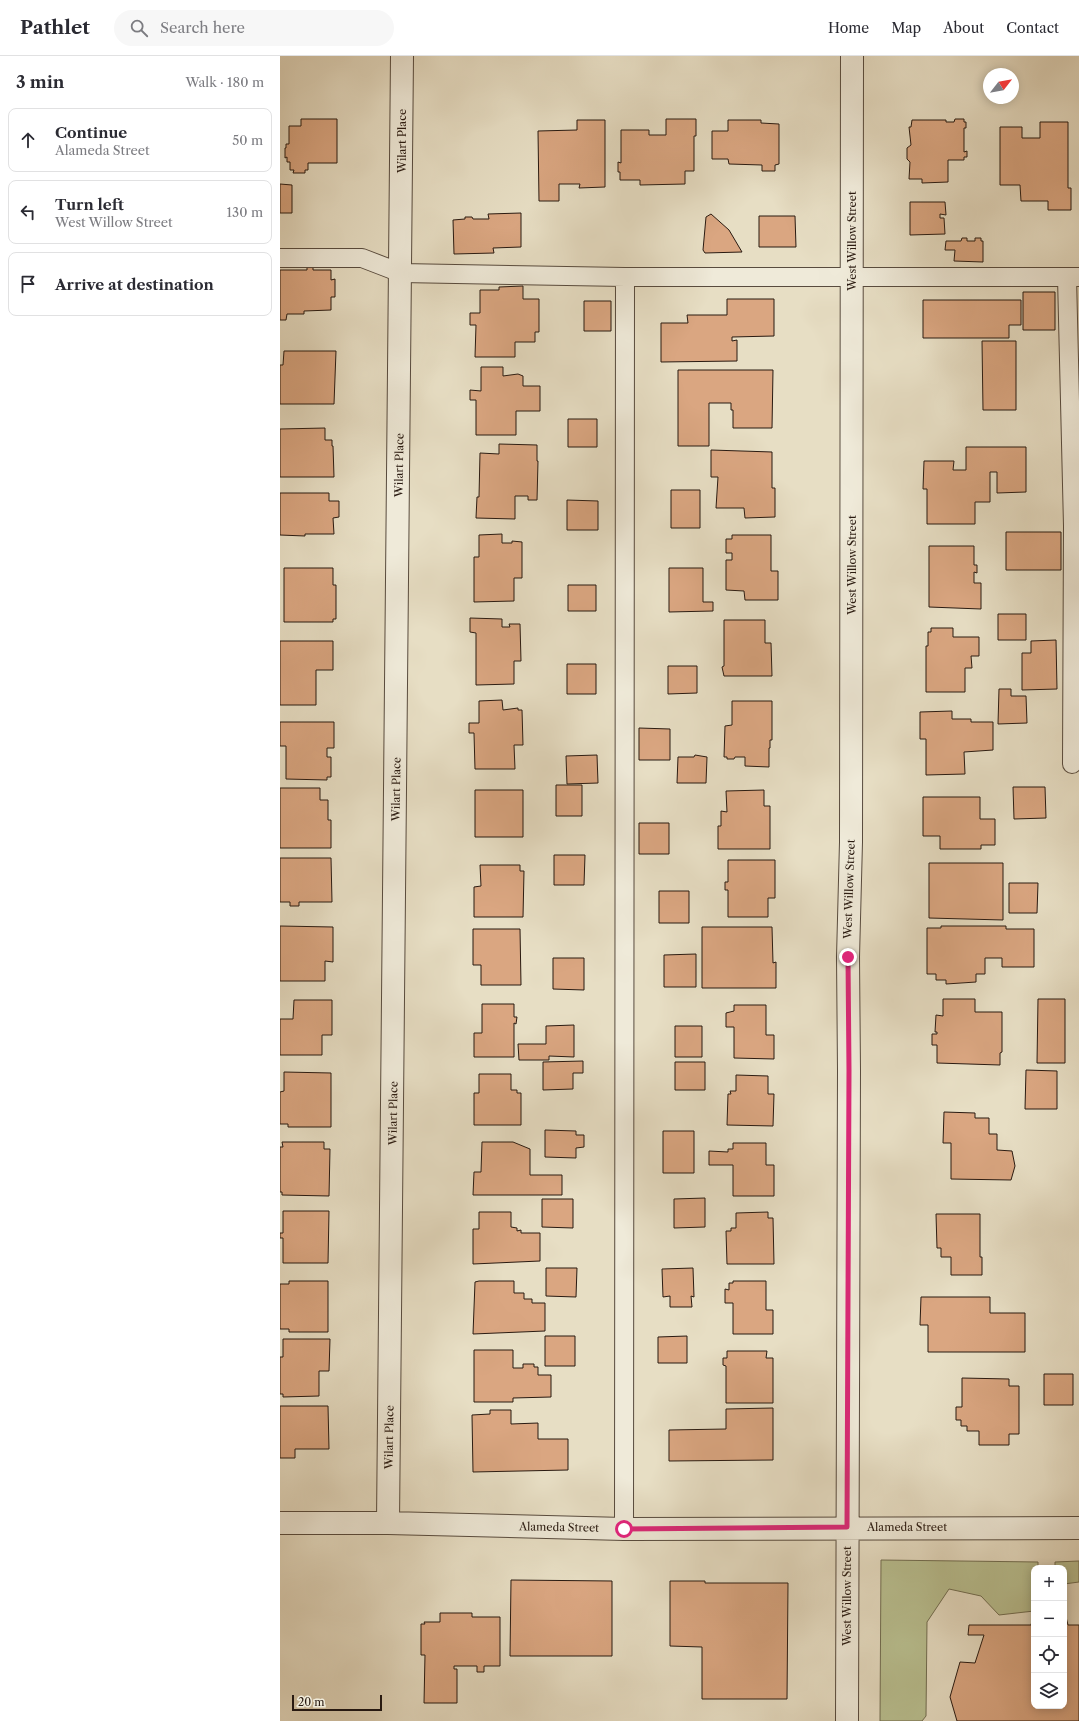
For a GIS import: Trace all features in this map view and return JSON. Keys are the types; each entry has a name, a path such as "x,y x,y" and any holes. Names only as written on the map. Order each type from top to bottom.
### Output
{"street":[{"name":"Wilart Place","path":"388,1523 402,56"},
{"name":"West Willow Street","path":"847,1721 848,957 851,834 852,56"},
{"name":"Alameda Street","path":"280,1523 388,1523 624,1529 847,1527 1079,1528"}],"lane":[{"path":"280,258 362,258 401,273 625,276 1073,277 1072,764"},
{"path":"624,1529 625,276"}],"green space":[{"path":"881,1560 1038,1562 1038,1565 1031,1565 1031,1611 999,1615 981,1596 949,1589 927,1622 926,1716 922,1721 880,1721"},
{"path":"1079,1561 1079,1582 1067,1584 1067,1565 1055,1565 1055,1562"}],"building":[{"path":"301,119 337,119 337,163 308,163 308,170 305,170 305,173 293,173 294,170 290,170 290,162 287,162 287,157 285,158 286,144 289,144 289,126 301,126"},
{"path":"666,119 696,119 696,136 694,136 694,171 685,171 685,184 640,185 640,180 620,180 618,162 621,163 621,130 649,130 649,135 666,135"},
{"path":"955,119 964,119 964,122 966,122 966,128 964,128 964,152 967,151 967,157 964,157 964,160 948,160 948,182 922,183 922,179 909,179 910,162 907,159 907,148 911,145 909,127 911,127 912,120 946,120 946,122 954,122"},
{"path":"577,120 605,120 605,187 579,188 580,184 559,184 559,201 539,201 538,131 577,130"},
{"path":"728,120 761,120 761,123 779,124 779,164 775,165 775,171 762,171 762,165 729,164 728,159 712,159 712,131 728,131"},
{"path":"1040,122 1068,122 1068,188 1071,188 1071,210 1048,210 1048,201 1021,201 1020,185 1000,185 1000,127 1022,127 1022,138 1040,138"},
{"path":"280,184 292,185 292,213 280,213"},
{"path":"910,202 945,202 946,215 940,214 940,218 944,218 945,234 910,235"},
{"path":"521,213 521,247 493,248 494,253 454,254 453,220 465,219 465,217 472,217 473,219 489,219 488,214"},
{"path":"711,214 729,230 742,252 705,253 703,250 706,217"},
{"path":"759,216 795,216 796,247 759,247"},
{"path":"962,238 967,238 967,241 975,241 975,238 981,238 981,241 983,241 983,262 954,261 955,250 945,250 946,241 961,241"},
{"path":"307,266 313,266 313,270 331,270 331,280 335,279 335,297 331,297 331,310 304,311 304,314 287,314 286,320 280,320 280,270 307,270"},
{"path":"523,286 523,299 539,299 539,332 535,332 535,342 515,342 515,357 475,357 476,325 470,325 470,313 480,313 480,290 499,290 499,287"},
{"path":"1023,292 1055,292 1055,330 1023,330"},
{"path":"727,299 774,299 774,336 732,337 732,341 737,340 737,361 661,362 661,323 688,323 687,315 727,315"},
{"path":"923,300 1021,300 1021,325 1009,325 1009,338 923,338"},
{"path":"584,301 611,301 611,331 584,331"},
{"path":"982,341 1016,341 1016,410 983,410"},
{"path":"284,351 336,351 334,404 280,404 280,365 283,365"},
{"path":"481,367 503,367 503,376 518,374 523,376 523,386 540,386 540,411 516,411 516,435 476,435 476,400 470,400 470,390 481,391"},
{"path":"678,370 773,370 772,428 733,428 733,410 731,410 731,403 709,403 709,446 678,446"},
{"path":"568,419 597,419 597,447 568,447"},
{"path":"325,428 325,440 332,440 334,477 280,477 280,429"},
{"path":"499,444 537,445 537,500 528,500 528,496 515,496 515,519 476,518 477,497 479,497 480,453 499,454"},
{"path":"966,447 1026,447 1026,492 997,493 997,472 990,472 990,502 975,502 975,524 927,524 927,489 923,489 924,461 954,461 953,470 966,470"},
{"path":"711,450 772,452 772,488 775,488 775,517 745,518 744,508 716,508 718,477 711,477"},
{"path":"671,490 700,490 700,528 671,528"},
{"path":"280,493 329,493 329,501 339,501 339,517 333,518 334,534 305,534 305,536 280,535"},
{"path":"567,500 598,501 598,530 567,530"},
{"path":"1006,532 1061,532 1061,570 1006,570"},
{"path":"502,534 502,543 512,543 512,541 522,542 522,578 514,578 514,601 474,602 474,557 479,557 479,535"},
{"path":"732,535 771,535 771,571 778,571 778,600 745,600 744,591 726,590 726,560 732,560 732,553 726,553 726,539 732,539"},
{"path":"929,546 974,546 974,565 977,565 977,573 974,572 974,583 981,583 981,609 929,607"},
{"path":"284,568 333,568 333,585 336,585 336,619 333,619 333,622 284,622"},
{"path":"669,568 703,568 703,602 713,602 713,611 669,612"},
{"path":"568,585 596,585 596,611 568,611"},
{"path":"998,614 1026,614 1026,640 998,640"},
{"path":"470,618 502,619 502,627 510,627 509,624 520,624 521,661 514,661 514,684 476,685 476,633 470,632"},
{"path":"724,620 765,620 765,643 771,643 772,676 724,676 722,667 724,666"},
{"path":"931,628 953,628 953,637 979,637 979,656 971,656 972,668 965,668 965,692 926,692 926,646 928,646 928,632 931,632"},
{"path":"1056,640 1057,689 1022,690 1022,653 1031,653 1031,641"},
{"path":"280,641 333,641 333,670 316,670 316,705 280,705"},
{"path":"567,664 596,664 596,694 567,694"},
{"path":"668,666 697,666 697,693 668,694"},
{"path":"999,689 1011,689 1011,696 1026,696 1027,723 998,724"},
{"path":"502,700 503,710 518,708 518,710 522,710 523,745 514,745 515,769 475,769 474,733 469,733 469,723 479,723 479,701"},
{"path":"732,701 772,701 772,740 770,740 769,748 769,767 745,766 745,757 727,759 727,757 724,757 725,726 732,725"},
{"path":"952,711 952,719 971,719 971,722 993,722 993,750 964,752 965,774 926,775 926,739 920,739 920,712"},
{"path":"280,722 334,722 334,748 327,748 327,757 331,757 331,777 327,777 327,780 286,779 286,746 280,746"},
{"path":"639,728 670,729 670,760 639,760"},
{"path":"597,755 598,783 567,784 566,756"},
{"path":"695,755 707,757 706,783 677,783 678,757 694,757"},
{"path":"556,785 582,785 582,816 556,816"},
{"path":"1013,787 1045,787 1046,818 1014,819"},
{"path":"280,788 320,788 320,800 328,800 328,820 331,820 331,848 280,848"},
{"path":"475,790 523,790 523,837 475,837"},
{"path":"764,790 764,806 770,806 770,849 718,849 718,826 721,826 721,811 727,812 726,791"},
{"path":"923,797 980,797 980,819 995,819 995,845 981,845 981,849 940,849 940,836 923,836"},
{"path":"639,823 669,823 669,854 639,854"},
{"path":"554,855 585,855 584,885 554,885"},
{"path":"280,858 331,858 332,902 299,902 299,906 290,906 290,902 280,902"},
{"path":"728,860 775,860 775,898 768,898 768,917 728,917 728,890 725,890 725,882 728,882"},
{"path":"929,863 1003,863 1003,920 929,918"},
{"path":"480,865 520,865 520,871 524,871 523,917 474,917 474,887 481,886"},
{"path":"1009,883 1038,883 1037,913 1009,913"},
{"path":"659,891 689,891 689,923 659,923"},
{"path":"280,926 333,927 333,962 325,961 325,981 280,981"},
{"path":"941,926 1006,926 1006,929 1034,929 1034,967 1002,967 1002,958 985,958 985,974 976,974 976,982 946,984 946,980 936,980 936,974 927,974 927,928 941,928"},
{"path":"702,927 772,927 773,963 776,962 776,988 702,988"},
{"path":"473,929 520,929 521,985 481,985 481,965 473,965"},
{"path":"696,954 696,987 664,987 664,955"},
{"path":"553,958 584,958 584,990 553,989"},
{"path":"943,999 975,999 975,1012 1002,1012 1002,1052 1000,1053 1000,1065 937,1063 937,1045 932,1045 932,1034 937,1034 937,1032 935,1032 936,1015 943,1016"},
{"path":"1038,999 1065,999 1065,1063 1037,1063"},
{"path":"294,1000 332,1000 332,1035 322,1035 322,1055 280,1055 280,1019 293,1019"},
{"path":"482,1004 514,1004 514,1017 517,1017 516,1024 514,1023 514,1057 474,1057 474,1033 482,1033"},
{"path":"734,1005 766,1005 766,1035 774,1035 774,1059 734,1058 734,1027 726,1027 726,1013 734,1011"},
{"path":"574,1025 574,1057 549,1056 549,1060 519,1060 518,1044 546,1044 546,1026"},
{"path":"675,1026 702,1026 702,1057 675,1057"},
{"path":"583,1061 583,1073 573,1073 573,1089 543,1090 543,1062"},
{"path":"675,1062 705,1062 705,1090 675,1090"},
{"path":"1026,1070 1057,1071 1057,1109 1025,1109"},
{"path":"284,1072 331,1073 331,1127 288,1127 288,1124 280,1124 280,1092 284,1091"},
{"path":"479,1074 511,1074 511,1090 517,1090 517,1093 521,1093 521,1125 474,1125 474,1093 479,1093"},
{"path":"736,1075 768,1076 768,1094 774,1094 773,1126 727,1125 728,1094 731,1094 730,1091 736,1091"},
{"path":"944,1112 975,1113 975,1118 989,1118 989,1134 997,1134 997,1150 1012,1151 1015,1166 1011,1180 951,1179 951,1143 943,1143"},
{"path":"545,1130 576,1131 576,1135 584,1135 584,1147 576,1148 576,1158 545,1157"},
{"path":"663,1131 694,1131 694,1173 663,1173"},
{"path":"282,1142 324,1142 324,1149 330,1149 329,1196 282,1195 282,1192 280,1192 280,1147 283,1147"},
{"path":"482,1142 513,1142 530,1149 530,1175 562,1175 562,1195 473,1195 474,1172 481,1172"},
{"path":"733,1143 766,1143 766,1165 774,1165 774,1196 733,1196 733,1165 709,1165 709,1151 728,1152 728,1149 733,1149"},
{"path":"705,1198 705,1227 674,1228 674,1199"},
{"path":"542,1199 573,1199 573,1228 542,1227"},
{"path":"283,1211 329,1211 328,1263 283,1263 283,1238 280,1238 280,1233 283,1233"},
{"path":"479,1212 511,1212 511,1227 517,1228 517,1231 521,1230 521,1233 540,1233 540,1261 473,1264 473,1229 479,1229"},
{"path":"768,1212 768,1218 773,1218 774,1264 727,1264 726,1231 731,1231 731,1228 736,1228 736,1213"},
{"path":"936,1214 980,1214 980,1257 982,1257 982,1275 951,1275 951,1257 941,1257 941,1248 937,1248"},
{"path":"546,1268 577,1268 576,1297 546,1296"},
{"path":"693,1268 694,1297 691,1296 692,1307 670,1307 670,1296 663,1297 662,1269"},
{"path":"289,1281 328,1281 328,1332 289,1332 289,1329 280,1329 280,1284 289,1284"},
{"path":"514,1281 514,1293 524,1293 524,1299 532,1299 532,1303 545,1303 545,1331 473,1334 475,1282"},
{"path":"733,1281 766,1281 766,1310 773,1310 773,1334 733,1334 733,1303 725,1303 725,1289 729,1290 729,1283 733,1283"},
{"path":"921,1297 990,1297 990,1313 1025,1313 1025,1352 928,1352 928,1325 920,1325"},
{"path":"545,1336 575,1336 575,1366 545,1366"},
{"path":"687,1336 687,1363 658,1363 658,1337"},
{"path":"283,1339 330,1339 329,1371 319,1371 319,1396 283,1397 283,1394 280,1394 280,1357 283,1357"},
{"path":"474,1350 513,1350 513,1368 523,1368 523,1364 534,1364 534,1367 538,1367 538,1375 551,1375 551,1397 513,1398 513,1402 474,1402"},
{"path":"727,1351 767,1351 766,1358 773,1358 773,1403 726,1403 726,1366 723,1365 723,1358 727,1358"},
{"path":"1044,1374 1073,1374 1073,1405 1044,1405"},
{"path":"962,1378 1009,1379 1009,1386 1019,1386 1019,1434 1009,1434 1009,1445 979,1445 979,1431 967,1431 967,1426 961,1426 961,1420 956,1420 956,1407 962,1407"},
{"path":"280,1406 328,1406 329,1449 295,1449 295,1458 280,1458"},
{"path":"773,1408 773,1460 669,1461 669,1430 726,1429 726,1409"},
{"path":"490,1410 511,1410 511,1424 538,1423 538,1439 568,1439 568,1470 473,1472 472,1415 490,1414"},
{"path":"511,1580 612,1581 612,1656 510,1656"},
{"path":"670,1581 705,1581 705,1583 788,1583 787,1699 702,1699 702,1647 670,1646"},
{"path":"440,1613 472,1613 472,1617 500,1617 500,1666 484,1666 484,1672 477,1672 477,1666 454,1666 454,1669 457,1669 457,1703 424,1703 425,1655 421,1655 421,1624 425,1624 424,1622 440,1622"},
{"path":"1067,1621 1068,1625 1079,1625 1079,1721 957,1721 950,1697 960,1662 975,1663 984,1635 968,1635 969,1625 1031,1625 1031,1709 1067,1709"}],"route":[{"path":"624,1529 847,1527 848,957"}]}
